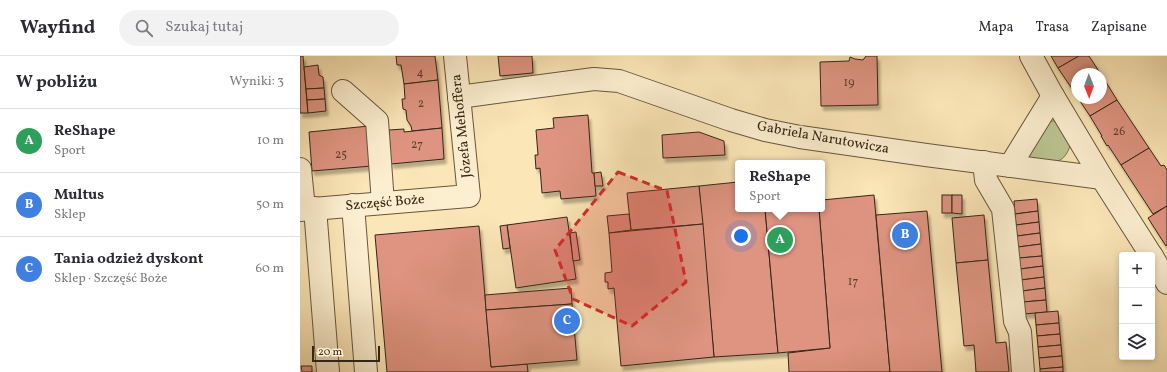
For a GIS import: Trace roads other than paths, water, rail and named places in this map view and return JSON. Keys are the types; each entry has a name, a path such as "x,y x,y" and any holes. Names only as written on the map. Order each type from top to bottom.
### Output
{"street":[{"name":"Józefa Mehoffera","path":"455,56 469,196"},
{"path":"1031,56 1102,178 1149,252"},
{"name":"Gabriela Narutowicza","path":"459,97 594,79 619,80 731,120 765,130 808,138 1102,178"},
{"path":"343,91 377,120 383,203"},
{"path":"1010,166 1053,96"},
{"path":"984,162 986,180 1003,209 1014,321 1020,332 1023,372"},
{"path":"300,169 307,209 328,372"},
{"name":"Szczęść Boże","path":"307,209 469,196"},
{"path":"352,205 366,372"},
{"path":"1155,261 1167,283"}],"place":[{"name":"Multus","path":"905,235"},
{"name":"ReShape","path":"780,240"},
{"name":"Tania odzież dyskont","path":"567,321"}]}
